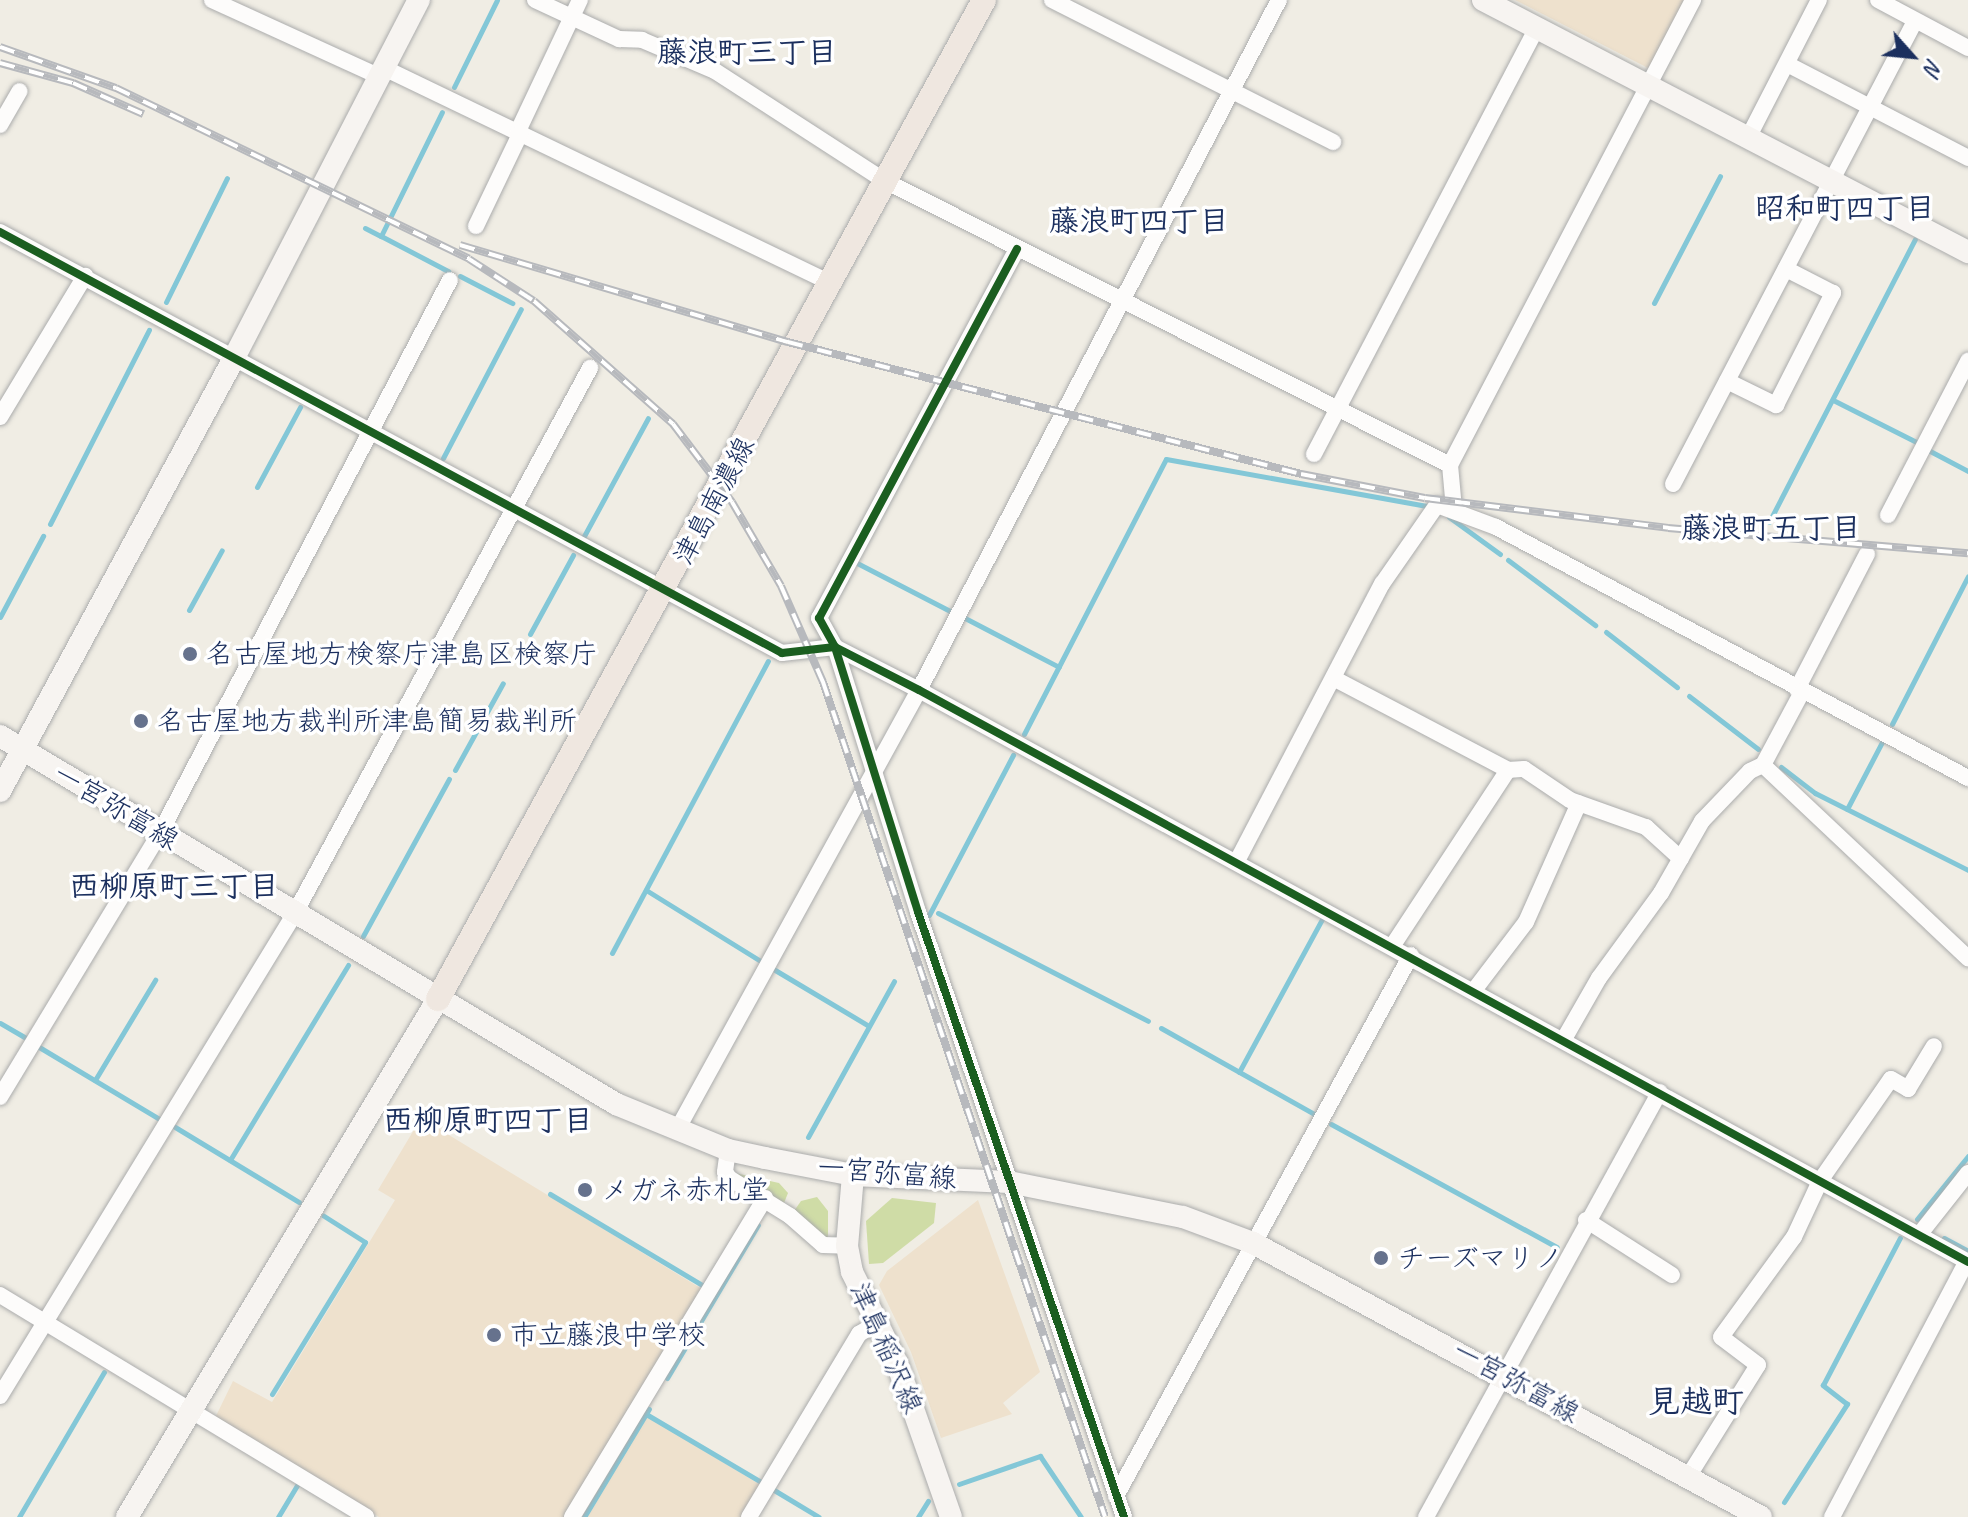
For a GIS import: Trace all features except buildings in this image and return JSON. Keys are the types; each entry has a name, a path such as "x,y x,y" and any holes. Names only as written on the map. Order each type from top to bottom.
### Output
{"main road":[{"path":"0,791 234,358 419,0"},
{"name":"津島南濃線","path":"438,999 664,592 984,0"},
{"path":"1483,0 1968,252"},
{"name":"一宮弥富線","path":"0,736 556,1072 677,1130 728,1150 853,1175 1009,1182 1124,1201 1253,1243 1761,1517"},
{"path":"127,1517 438,999"},
{"name":"津島稲沢線","path":"853,1175 847,1246 852,1272 878,1322 951,1517"}],"street":[{"path":"212,0 519,132 831,283"},
{"path":"535,0 619,39 642,40 715,71 885,181 1450,465"},
{"path":"476,226 580,0"},
{"path":"1052,0 1333,142"},
{"path":"677,1130 919,690 1279,0"},
{"path":"1454,509 1450,465 1693,0"},
{"path":"1748,138 1819,0"},
{"path":"1878,0 1968,48"},
{"path":"1673,484 1915,21"},
{"path":"1314,454 1537,28"},
{"path":"1787,64 1968,158"},
{"path":"0,125 20,91"},
{"path":"0,232 782,653 835,647 919,690 1475,989 1968,1262 1832,1517"},
{"path":"1017,249 819,618 835,647 873,773 1124,1517"},
{"path":"1727,381 1776,405 1833,293 1786,269"},
{"path":"0,417 85,276"},
{"path":"0,1097 160,833 450,280"},
{"path":"1888,515 1968,361"},
{"path":"0,1396 295,913 590,368"},
{"path":"1237,861 1335,679 1382,584 1437,505 1454,509 1968,778"},
{"path":"1564,1039 1681,859 1702,821 1750,771 1763,765 1867,554"},
{"path":"1335,679 1508,770 1524,769 1579,803 1646,827 1681,859"},
{"path":"1763,765 1968,958"},
{"path":"1393,945 1508,770"},
{"path":"1475,989 1526,922 1579,803"},
{"path":"1116,1496 1411,955"},
{"path":"1688,1477 1758,1365 1721,1337 1794,1237 1820,1181 1891,1079 1908,1089 1934,1046"},
{"path":"1426,1517 1586,1220 1660,1092"},
{"path":"728,1150 725,1172 765,1198 823,1245 847,1246"},
{"path":"1919,1235 1968,1173"},
{"path":"572,1517 765,1198"},
{"path":"1586,1220 1672,1275"},
{"path":"0,1295 366,1517"},
{"path":"749,1517 859,1334 878,1322"}],"shaded area":[{"path":"1515,0 1686,0 1650,69"},
{"name":"市立藤浪中学校","path":"421,1118 702,1289 631,1407 764,1487 746,1517 379,1517 215,1418 233,1381 272,1402 395,1200 378,1190"},
{"path":"978,1200 1040,1372 1003,1403 1012,1414 941,1438 911,1352 879,1285 887,1271"}],"green space":[{"path":"735,1173 779,1183 788,1193 784,1203"},
{"path":"817,1197 828,1211 828,1239 794,1211 801,1201"},
{"path":"892,1198 936,1203 934,1223 883,1263 869,1264 866,1221"}],"waterway":[{"path":"454,87 497,0"},
{"path":"365,228 381,236 442,112"},
{"path":"1654,303 1720,176"},
{"path":"166,302 227,178"},
{"path":"381,236 448,271"},
{"path":"1769,522 1915,239"},
{"path":"460,276 512,303"},
{"path":"443,458 521,309"},
{"path":"50,524 149,330"},
{"path":"1833,400 1918,443"},
{"path":"257,487 300,407"},
{"path":"584,536 648,418"},
{"path":"1930,451 1968,471"},
{"path":"1024,734 1166,459 1427,506"},
{"path":"1449,517 1500,554"},
{"path":"0,617 43,536"},
{"path":"189,610 222,550"},
{"path":"530,634 573,555"},
{"path":"1508,560 1595,625"},
{"path":"857,563 954,613"},
{"path":"1892,724 1968,576"},
{"path":"963,617 1059,667"},
{"path":"1606,632 1677,687"},
{"path":"612,953 768,661"},
{"path":"455,770 503,683"},
{"path":"1689,696 1758,749"},
{"path":"1847,809 1882,742"},
{"path":"929,915 1013,755"},
{"path":"1781,767 1815,793 1968,870"},
{"path":"363,936 449,779"},
{"path":"646,890 762,962"},
{"path":"938,913 1148,1021"},
{"path":"1239,1072 1322,919"},
{"path":"230,1160 348,965"},
{"path":"775,970 869,1026"},
{"path":"95,1080 155,980"},
{"path":"808,1137 894,981"},
{"path":"0,1023 26,1038"},
{"path":"1161,1028 1316,1115"},
{"path":"39,1047 161,1120"},
{"path":"1331,1124 1557,1247"},
{"path":"175,1127 299,1202"},
{"path":"1917,1219 1968,1156"},
{"path":"550,1194 702,1285"},
{"path":"272,1394 365,1242 324,1216"},
{"path":"667,1378 758,1225"},
{"path":"1784,1502 1847,1404 1823,1385 1900,1238"},
{"path":"1944,1238 1968,1251"},
{"path":"19,1517 104,1372"},
{"path":"584,1517 649,1409"},
{"path":"646,1414 761,1482"},
{"path":"959,1484 1040,1456 1081,1517"},
{"path":"278,1517 298,1484"},
{"path":"774,1490 819,1517"},
{"path":"918,1517 928,1501"}],"railway":[{"path":"0,47 116,88 469,259 534,301 673,424 732,502 781,586 823,682 1105,1517"},
{"path":"0,63 73,83 143,114"},
{"path":"460,245 788,342 1301,474 1425,498 1668,528 1968,553"}],"cycle path":[{"path":"0,232 782,653 835,647 919,690 1968,1262"},
{"path":"1017,249 819,618 835,647 918,912 1124,1517"}],"place":[{"name":"名古屋地方検察庁津島区検察庁","path":"190,654"},
{"name":"名古屋地方裁判所津島簡易裁判所","path":"141,721"},
{"name":"メガネ赤札堂","path":"585,1190"},
{"name":"チーズマリノ","path":"1381,1258"},
{"name":"市立藤浪中学校","path":"494,1335"}],"district":[{"name":"藤浪町三丁目","path":"747,52"},
{"name":"昭和町四丁目","path":"1845,208"},
{"name":"藤浪町四丁目","path":"1139,221"},
{"name":"藤浪町五丁目","path":"1771,528"},
{"name":"西柳原町三丁目","path":"174,886"},
{"name":"西柳原町四丁目","path":"488,1120"},
{"name":"見越町","path":"1696,1402"}]}
